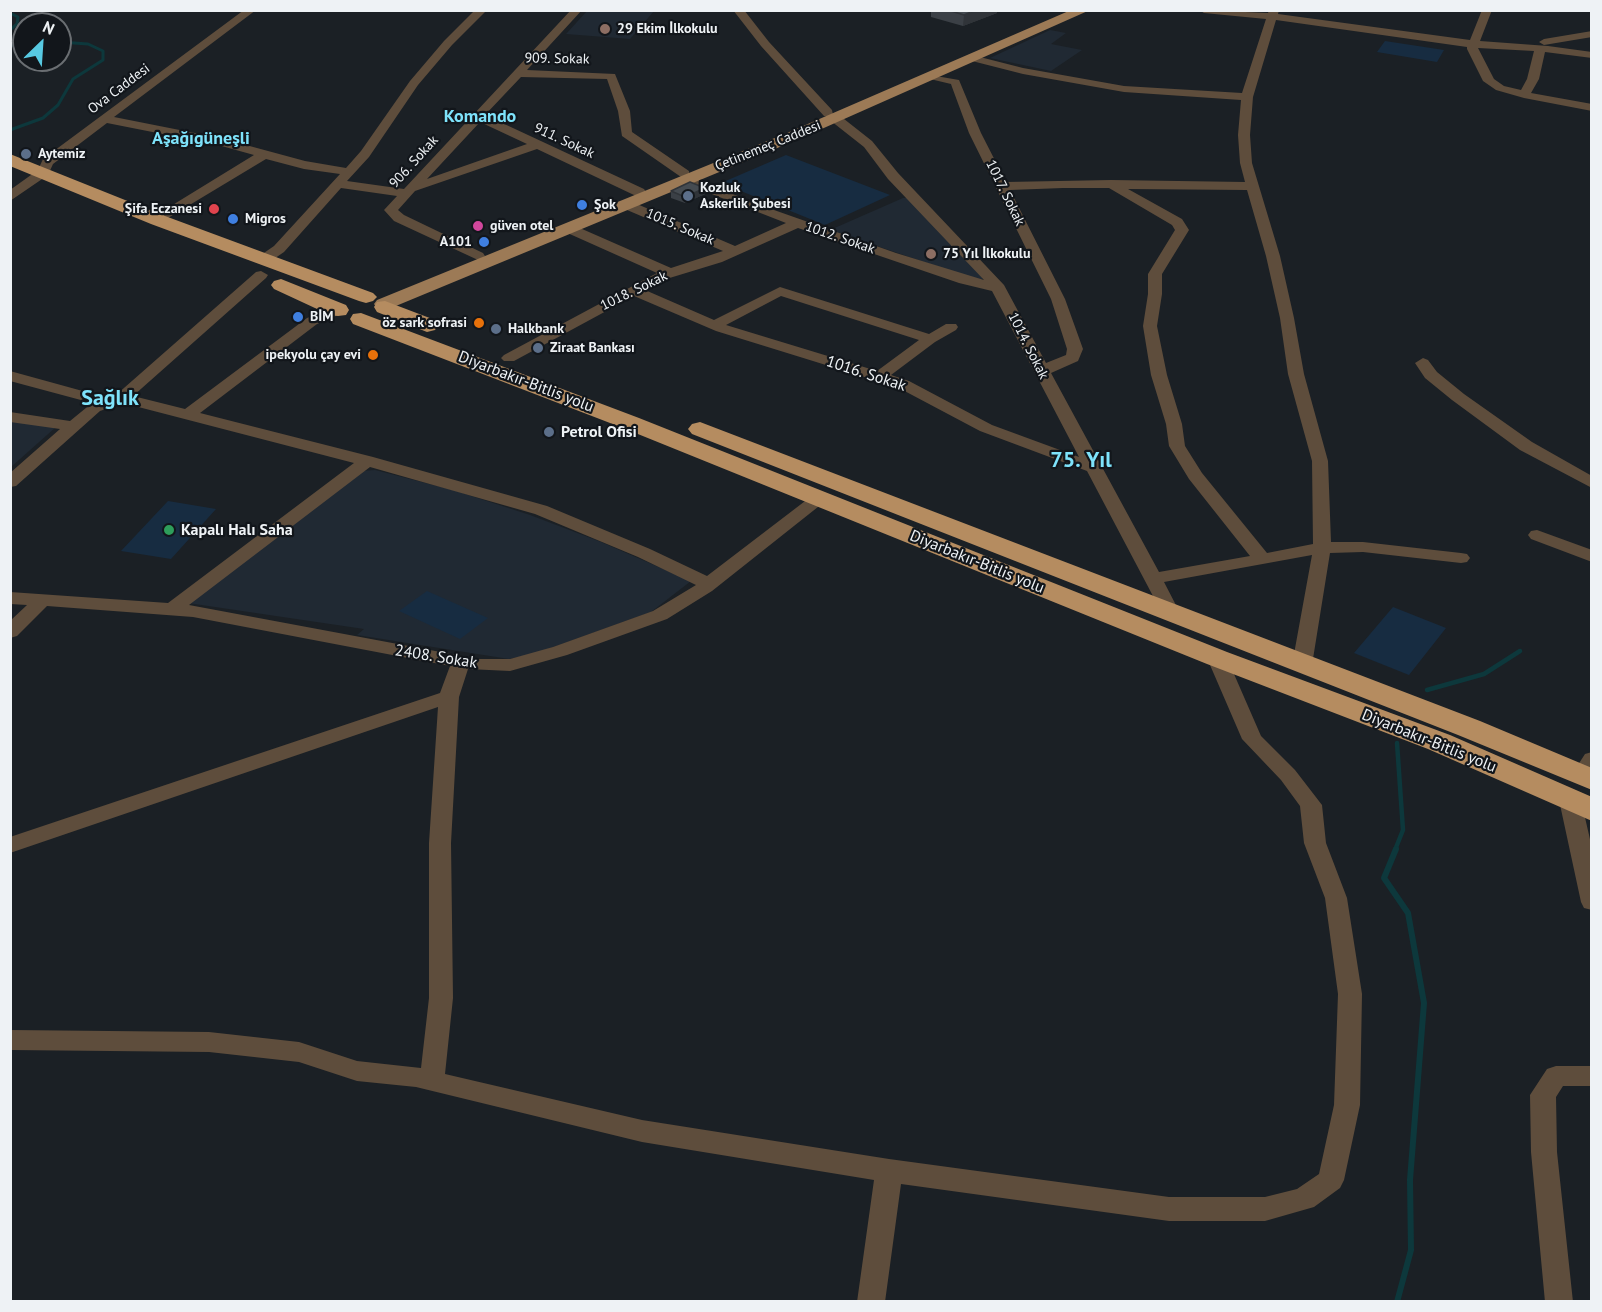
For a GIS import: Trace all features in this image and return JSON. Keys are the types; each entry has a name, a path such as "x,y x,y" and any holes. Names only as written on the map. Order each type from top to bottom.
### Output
{"highway":[{"name":"Diyarbakır-Bitlis yolu","path":"10,159 38,176 262,268 509,358 1170,611 1302,665 1468,728 1588,770"},
{"name":"Diyarbakır-Bitlis yolu","path":"10,173 38,176 158,220 262,268 367,306 621,419 1217,658 1439,742 1581,805"}],"main road":[{"name":"Çetinemeç Caddesi","path":"832,116 1071,10"},
{"name":"Çetinemeç Caddesi","path":"367,306 568,228 685,176 934,77 1083,10"},
{"name":"Çetinemeç Caddesi","path":"367,306 478,256 685,176"}],"street":[{"name":"Ova Caddesi","path":"10,197 38,176 47,162 251,10"},
{"path":"10,482 94,408 116,401 262,268 365,154 414,83 448,43 482,10"},
{"name":"906. Sokak","path":"478,256 399,218 391,210 577,10"},
{"name":"1014. Sokak","path":"738,10 765,44 832,116 868,144 893,176 999,288 1041,372 1095,468 1170,611"},
{"path":"1204,10 1272,13 1473,44 1592,55"},
{"path":"1487,10 1473,44 1473,53 1489,81 1500,88 1524,95 1592,108"},
{"path":"1272,13 1246,97 1244,135 1246,163 1273,255 1296,374 1320,461 1322,548 1302,665"},
{"path":"1515,48 1592,34"},
{"path":"1524,95 1533,79 1540,49"},
{"path":"976,59 1034,74 1124,89 1246,97"},
{"name":"909. Sokak","path":"517,73 611,76 624,111 626,133 685,176"},
{"name":"1017. Sokak","path":"934,77 955,82 958,87 975,133 1058,299 1075,349 1073,358 1041,372"},
{"name":"911. Sokak","path":"477,116 639,192"},
{"path":"104,119 220,141 304,165 349,172"},
{"path":"338,184 408,191 536,145"},
{"path":"158,220 266,154"},
{"name":"1012. Sokak","path":"685,176 752,207 798,224 964,280 999,288"},
{"path":"1002,186 1111,184 1253,186"},
{"path":"1111,184 1177,222 1182,230 1155,274 1155,294 1150,326 1159,375 1174,424 1177,446 1195,475 1263,560"},
{"name":"1015. Sokak","path":"625,204 735,251"},
{"name":"1018. Sokak","path":"509,358 633,290 670,273 735,251 798,224"},
{"path":"568,228 670,273"},
{"name":"1016. Sokak","path":"633,290 715,325 903,384 986,428 1095,468"},
{"path":"715,325 780,291 930,339"},
{"path":"188,415 312,321 367,306"},
{"path":"879,377 930,339 951,327"},
{"path":"1423,363 1444,387 1526,446 1592,483"},
{"path":"10,376 188,415 368,461 541,510 644,553 709,584"},
{"path":"10,417 74,426"},
{"path":"171,610 368,461"},
{"name":"2408. Sokak","path":"10,598 193,611 461,662 510,666 561,651 660,615 709,584 819,499"},
{"path":"1537,535 1592,557"},
{"path":"1152,579 1322,548 1363,547 1461,558"},
{"path":"10,632 42,601"},
{"path":"10,1040 209,1042 298,1052 357,1071 432,1081 642,1131 889,1171 1169,1209 1265,1209 1304,1199 1331,1180 1347,1106 1350,994 1336,898 1315,843 1311,805 1288,775 1252,739 1217,658"},
{"path":"432,1081 441,998 440,843 449,697 461,662"},
{"path":"10,845 449,697"},
{"path":"1581,805 1592,902"},
{"path":"1559,1302 1544,1152 1543,1095 1556,1076 1592,1076"},
{"path":"871,1302 889,1171"}],"shaded area":[{"path":"587,11 654,11 630,39 566,34"},
{"path":"1050,30 1066,33 1051,44 1082,50 1051,71 990,58"},
{"path":"1385,41 1444,50 1437,62 1377,52"},
{"path":"786,155 890,195 825,225 721,183"},
{"name":"75 Yıl İlkokulu","path":"903,198 908,198 983,278 980,281 830,230"},
{"path":"11,421 56,427 11,467"},
{"path":"375,470 453,490 530,515 601,542 691,581 651,612 534,654 509,659 357,635 364,629 188,603 361,471"},
{"name":"Kapalı Halı Saha","path":"168,501 216,509 171,559 121,551"},
{"path":"427,591 488,618 460,639 399,611"},
{"path":"1393,607 1446,628 1409,675 1354,653"}],"building":[{"path":"948,10 976,10 964,15"},
{"path":"690,182 705,188 685,197 671,191"}],"waterway":[{"path":"10,13 18,17 17,24 10,30"},
{"path":"10,130 43,118 58,105 73,79 103,60 103,51 88,44 72,43"},
{"path":"1427,690 1484,674 1520,651"},
{"path":"1395,850 1403,830 1397,743"},
{"path":"1396,849 1384,878 1408,913 1424,1003 1410,1180 1411,1250 1397,1302"}],"place":[{"name":"29 Ekim İlkokulu","path":"605,29"},
{"name":"Aytemiz","path":"26,154"},
{"name":"Kozluk Askerlik Şubesi","path":"688,196"},
{"name":"Şok","path":"582,205"},
{"name":"Şifa Eczanesi","path":"214,209"},
{"name":"Migros","path":"233,219"},
{"name":"güven otel","path":"478,226"},
{"name":"A101","path":"484,242"},
{"name":"75 Yıl İlkokulu","path":"931,254"},
{"name":"BİM","path":"298,317"},
{"name":"öz sark sofrasi","path":"479,323"},
{"name":"Halkbank","path":"496,329"},
{"name":"Ziraat Bankası","path":"538,348"},
{"name":"ipekyolu çay evi","path":"373,355"},
{"name":"Petrol Ofisi","path":"549,432"},
{"name":"Kapalı Halı Saha","path":"169,530"}],"district":[{"name":"Komando","path":"480,117"},
{"name":"Aşağıgüneşli","path":"201,139"},
{"name":"Sağlık","path":"110,399"},
{"name":"75. Yıl","path":"1081,461"}]}
